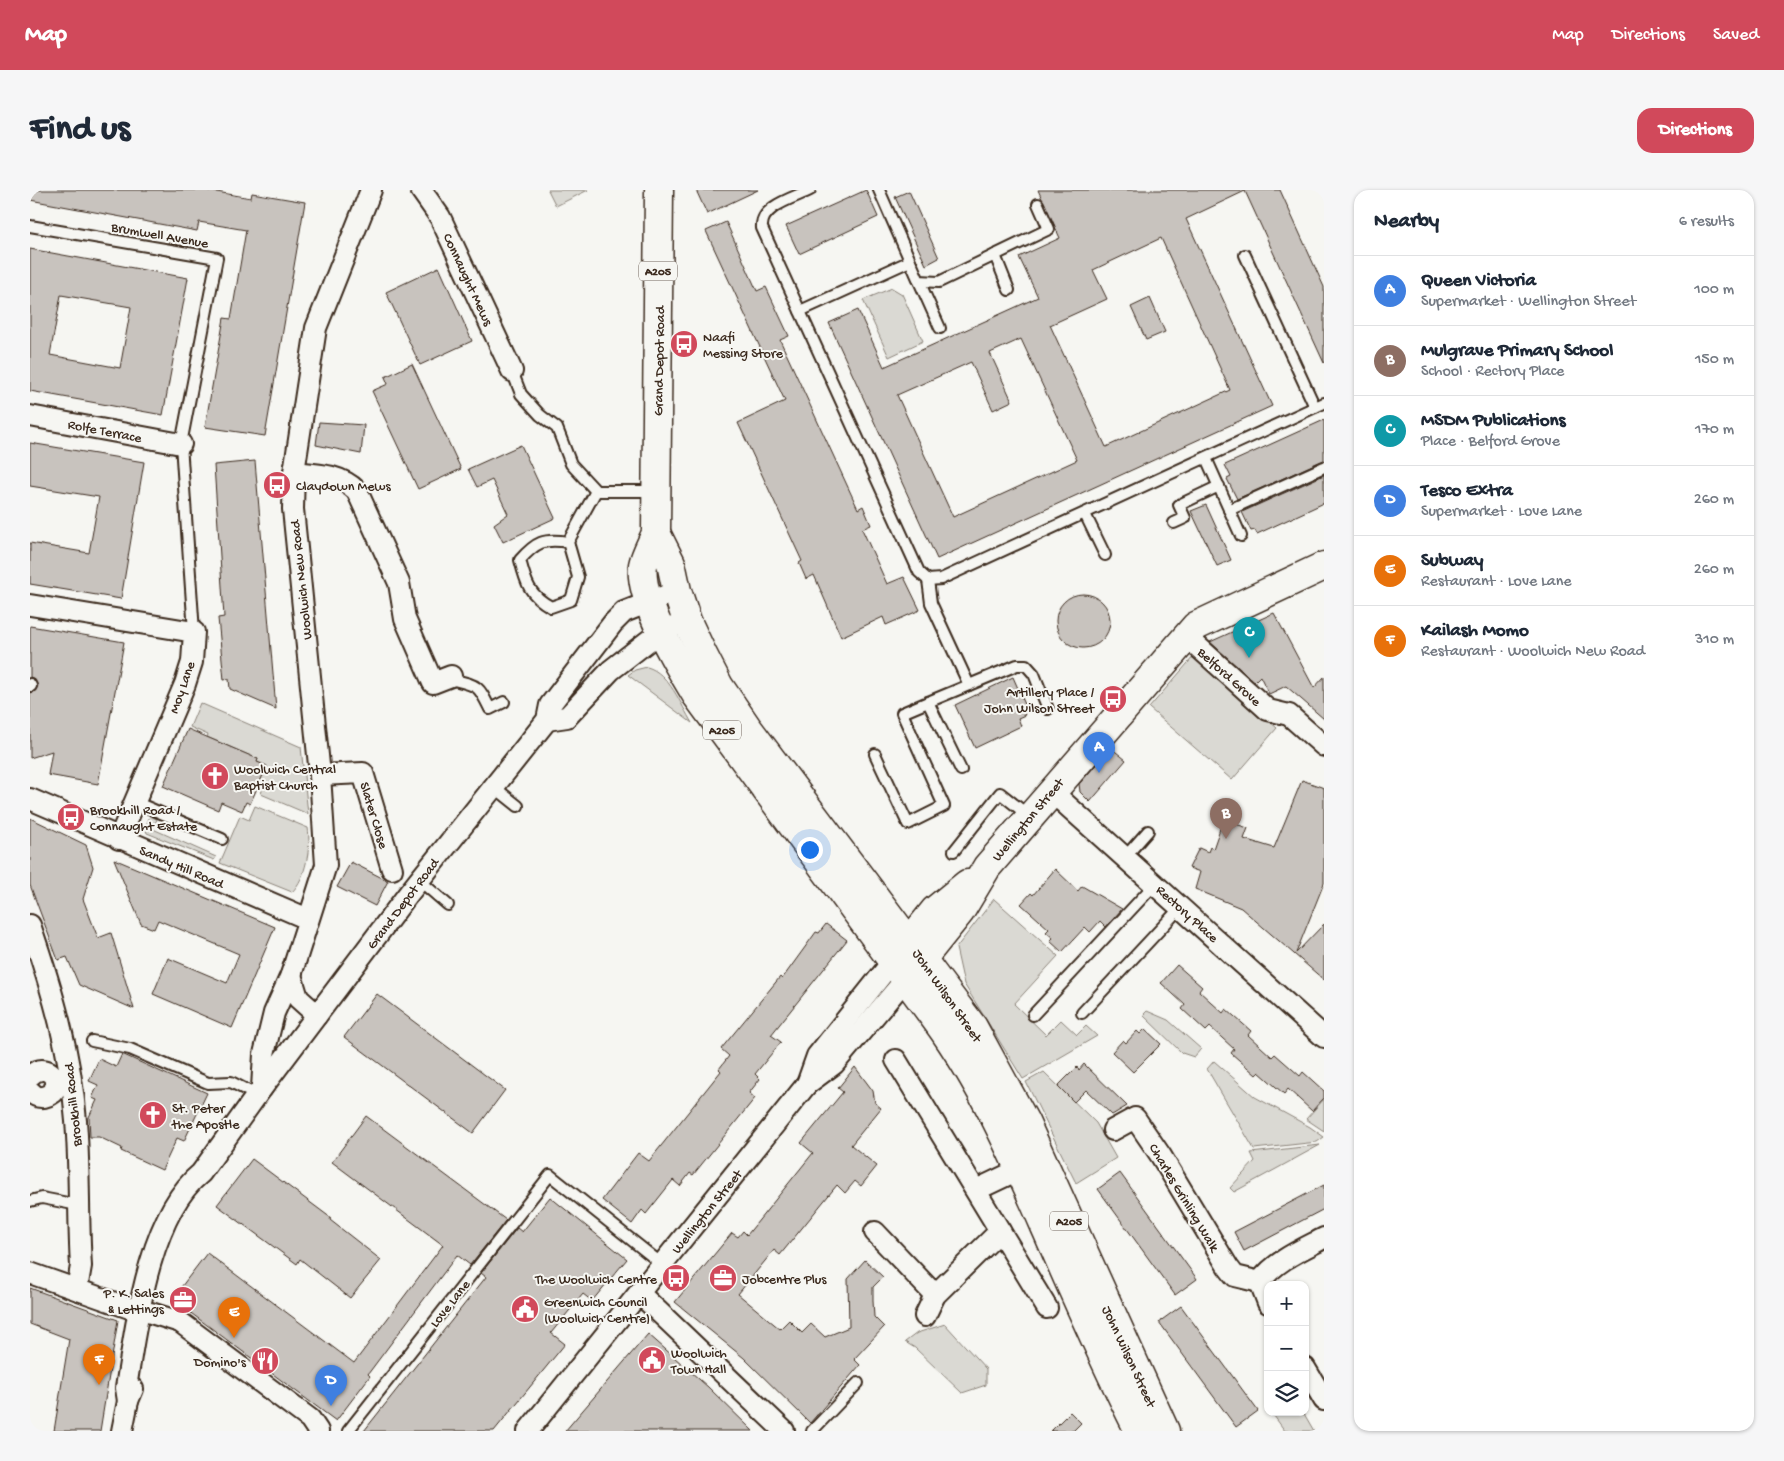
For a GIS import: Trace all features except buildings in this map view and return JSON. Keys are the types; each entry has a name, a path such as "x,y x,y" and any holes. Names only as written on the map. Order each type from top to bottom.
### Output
{"main road":[{"name":"Grand Depot Road","path":"648,601 643,566 656,533 659,190"},
{"name":"Grand Depot Road","path":"656,533 671,563 677,591 687,621"},
{"name":"Wellington Street","path":"916,949 935,910 987,866 1196,626 1324,566"},
{"name":"John Wilson Street","path":"648,601 661,631 697,696 945,1031 967,1068 995,1116 1112,1378 1139,1431"},
{"name":"John Wilson Street","path":"687,621 719,686 747,727 973,1027 1025,1122 1165,1431"}],"street":[{"name":"Woolwich New Road","path":"259,1092 264,1054 274,1012 290,975 326,865 320,775 293,509 294,472 316,328 371,190"},
{"name":"Connaught Mews","path":"421,190 440,217 512,371"},
{"name":"Rolfe Terrace","path":"30,416 181,444"},
{"path":"294,472 328,476 350,484 357,490 399,583 405,619 433,683 451,676"},
{"name":"Grand Depot Road","path":"259,1092 419,880 547,720 550,705 613,623 624,612 677,591"},
{"path":"30,605 194,632"},
{"path":"547,720 567,717 611,670 661,631 687,621"},
{"name":"Moy Lane","path":"119,838 185,684 192,662 194,632"},
{"name":"Belford Grove","path":"1186,636 1268,710 1289,715 1324,746"},
{"name":"Slater Close","path":"320,775 363,773 392,869"},
{"name":"Rectory Place","path":"1051,791 1324,1037"},
{"name":"Sandy Hill Road","path":"30,800 308,919"},
{"name":"Brookhill Road","path":"30,925 56,1005 64,1081 76,1120 82,1266 77,1289"},
{"name":"Wellington Street","path":"528,1431 807,1084 817,1056 899,970 916,949"},
{"path":"290,975 298,998 317,1015"},
{"path":"896,1060 1047,1308"},
{"path":"31,1075 35,1096 45,1097 54,1092 64,1081"},
{"path":"122,1431 128,1401 126,1388 145,1312 152,1257 164,1225 201,1181 201,1173 259,1092"},
{"name":"Charles Grinling Walk","path":"1112,1130 1135,1118 1161,1156 1228,1267 1235,1276 1260,1282"},
{"path":"976,1190 1020,1169"},
{"path":"925,1316 935,1295 1000,1231"},
{"path":"875,1232 935,1295"},
{"path":"1264,1292 1260,1282 1267,1272 1277,1264 1324,1238"},
{"path":"30,1273 180,1322 310,1419 318,1431"},
{"path":"640,1294 784,1431"},
{"path":"1307,1371 1324,1400"}],"lane":[{"path":"810,190 773,207 766,214 762,222 765,235 920,572 928,580 931,603 969,685"},
{"path":"879,190 940,328"},
{"path":"919,281 938,282 1048,229 1038,204"},
{"name":"Brumwell Avenue","path":"30,226 217,258 181,444"},
{"path":"994,255 1009,290"},
{"path":"928,580 941,579 1319,405 1245,256"},
{"path":"800,311 910,261"},
{"path":"512,371 521,394 540,415 557,428 571,464 596,491 656,491"},
{"path":"181,444 194,632"},
{"path":"1206,458 1241,536"},
{"path":"1229,510 1324,467"},
{"path":"1174,523 1185,518 1179,504 1219,486"},
{"path":"568,542 550,540 532,547 520,560 524,578 535,599 551,607 571,600 578,577 568,542 596,491"},
{"path":"1085,514 1105,555"},
{"path":"875,754 908,824 944,806 902,713 1017,665 1026,664 1034,674 1048,709"},
{"path":"451,676 454,680 467,682 478,688 490,709 504,702"},
{"path":"928,702 961,770"},
{"path":"493,786 518,806"},
{"path":"954,851 1000,794 1030,816"},
{"path":"135,802 222,839"},
{"path":"1125,857 1148,831"},
{"path":"419,880 448,905"},
{"path":"1033,1015 1155,884"},
{"path":"1082,1013 1181,907"},
{"path":"92,1041 130,1049 208,1083 231,1082 259,1092"},
{"name":"Love Lane","path":"348,1431 550,1174 662,1265"},
{"path":"30,1201 42,1198 78,1205"},
{"path":"812,1431 858,1384"}],"shaded area":[{"path":"548,190 588,190 556,206"},
{"path":"892,288 902,294 923,341 889,357 863,300"},
{"path":"1194,656 1277,728 1232,780 1149,708"},
{"path":"647,667 655,670 668,683 692,723 628,675 635,670"},
{"path":"200,703 301,747 308,814 261,794 262,791 257,788 267,766 257,762 258,759 207,737 208,735 190,727"},
{"path":"255,806 308,828 309,844 304,871 292,892 220,863 240,816 249,820"},
{"path":"150,816 157,819 153,829 216,857 214,860 147,833 145,828"},
{"path":"994,899 1058,956 1014,1004 1046,1035 1061,1020 1077,1035 1086,1026 1097,1036 1023,1079 964,984 956,948"},
{"path":"1147,1011 1168,1020 1201,1049 1194,1057 1182,1053 1143,1015"},
{"path":"1214,1061 1255,1097 1310,1127 1324,1137 1317,1142 1254,1149 1207,1069"},
{"path":"1044,1072 1096,1123 1116,1158 1076,1183 1026,1082"},
{"path":"1324,1099 1324,1131 1306,1119"},
{"path":"1320,1145 1234,1192 1230,1188 1255,1161 1251,1153"},
{"path":"945,1324 986,1369 986,1385 962,1393 915,1348 905,1342 917,1333"},
{"path":"1274,1416 1305,1416 1314,1431 1285,1431"}],"place":[{"name":"Naafi Messing Store","path":"684,344"},
{"name":"Claydown Mews","path":"277,485"},
{"name":"MSDM Publications","path":"1249,658"},
{"name":"Artillery Place / John Wilson Street","path":"1113,699"},
{"name":"Queen Victoria","path":"1099,773"},
{"name":"Woolwich Central Baptist Church","path":"215,776"},
{"name":"Brookhill Road / Connaught Estate","path":"71,817"},
{"name":"Mulgrave Primary School","path":"1226,839"},
{"name":"St. Peter the Apostle","path":"153,1115"},
{"name":"The Woolwich Centre","path":"676,1278"},
{"name":"Jobcentre Plus","path":"723,1278"},
{"name":"P. K. Sales & Lettings","path":"183,1300"},
{"name":"Greenwich Council (Woolwich Centre)","path":"525,1309"},
{"name":"Subway","path":"234,1338"},
{"name":"Woolwich Town Hall","path":"652,1360"},
{"name":"Domino's","path":"265,1361"},
{"name":"Kailash Momo","path":"99,1385"},
{"name":"Tesco Extra","path":"331,1406"}]}
